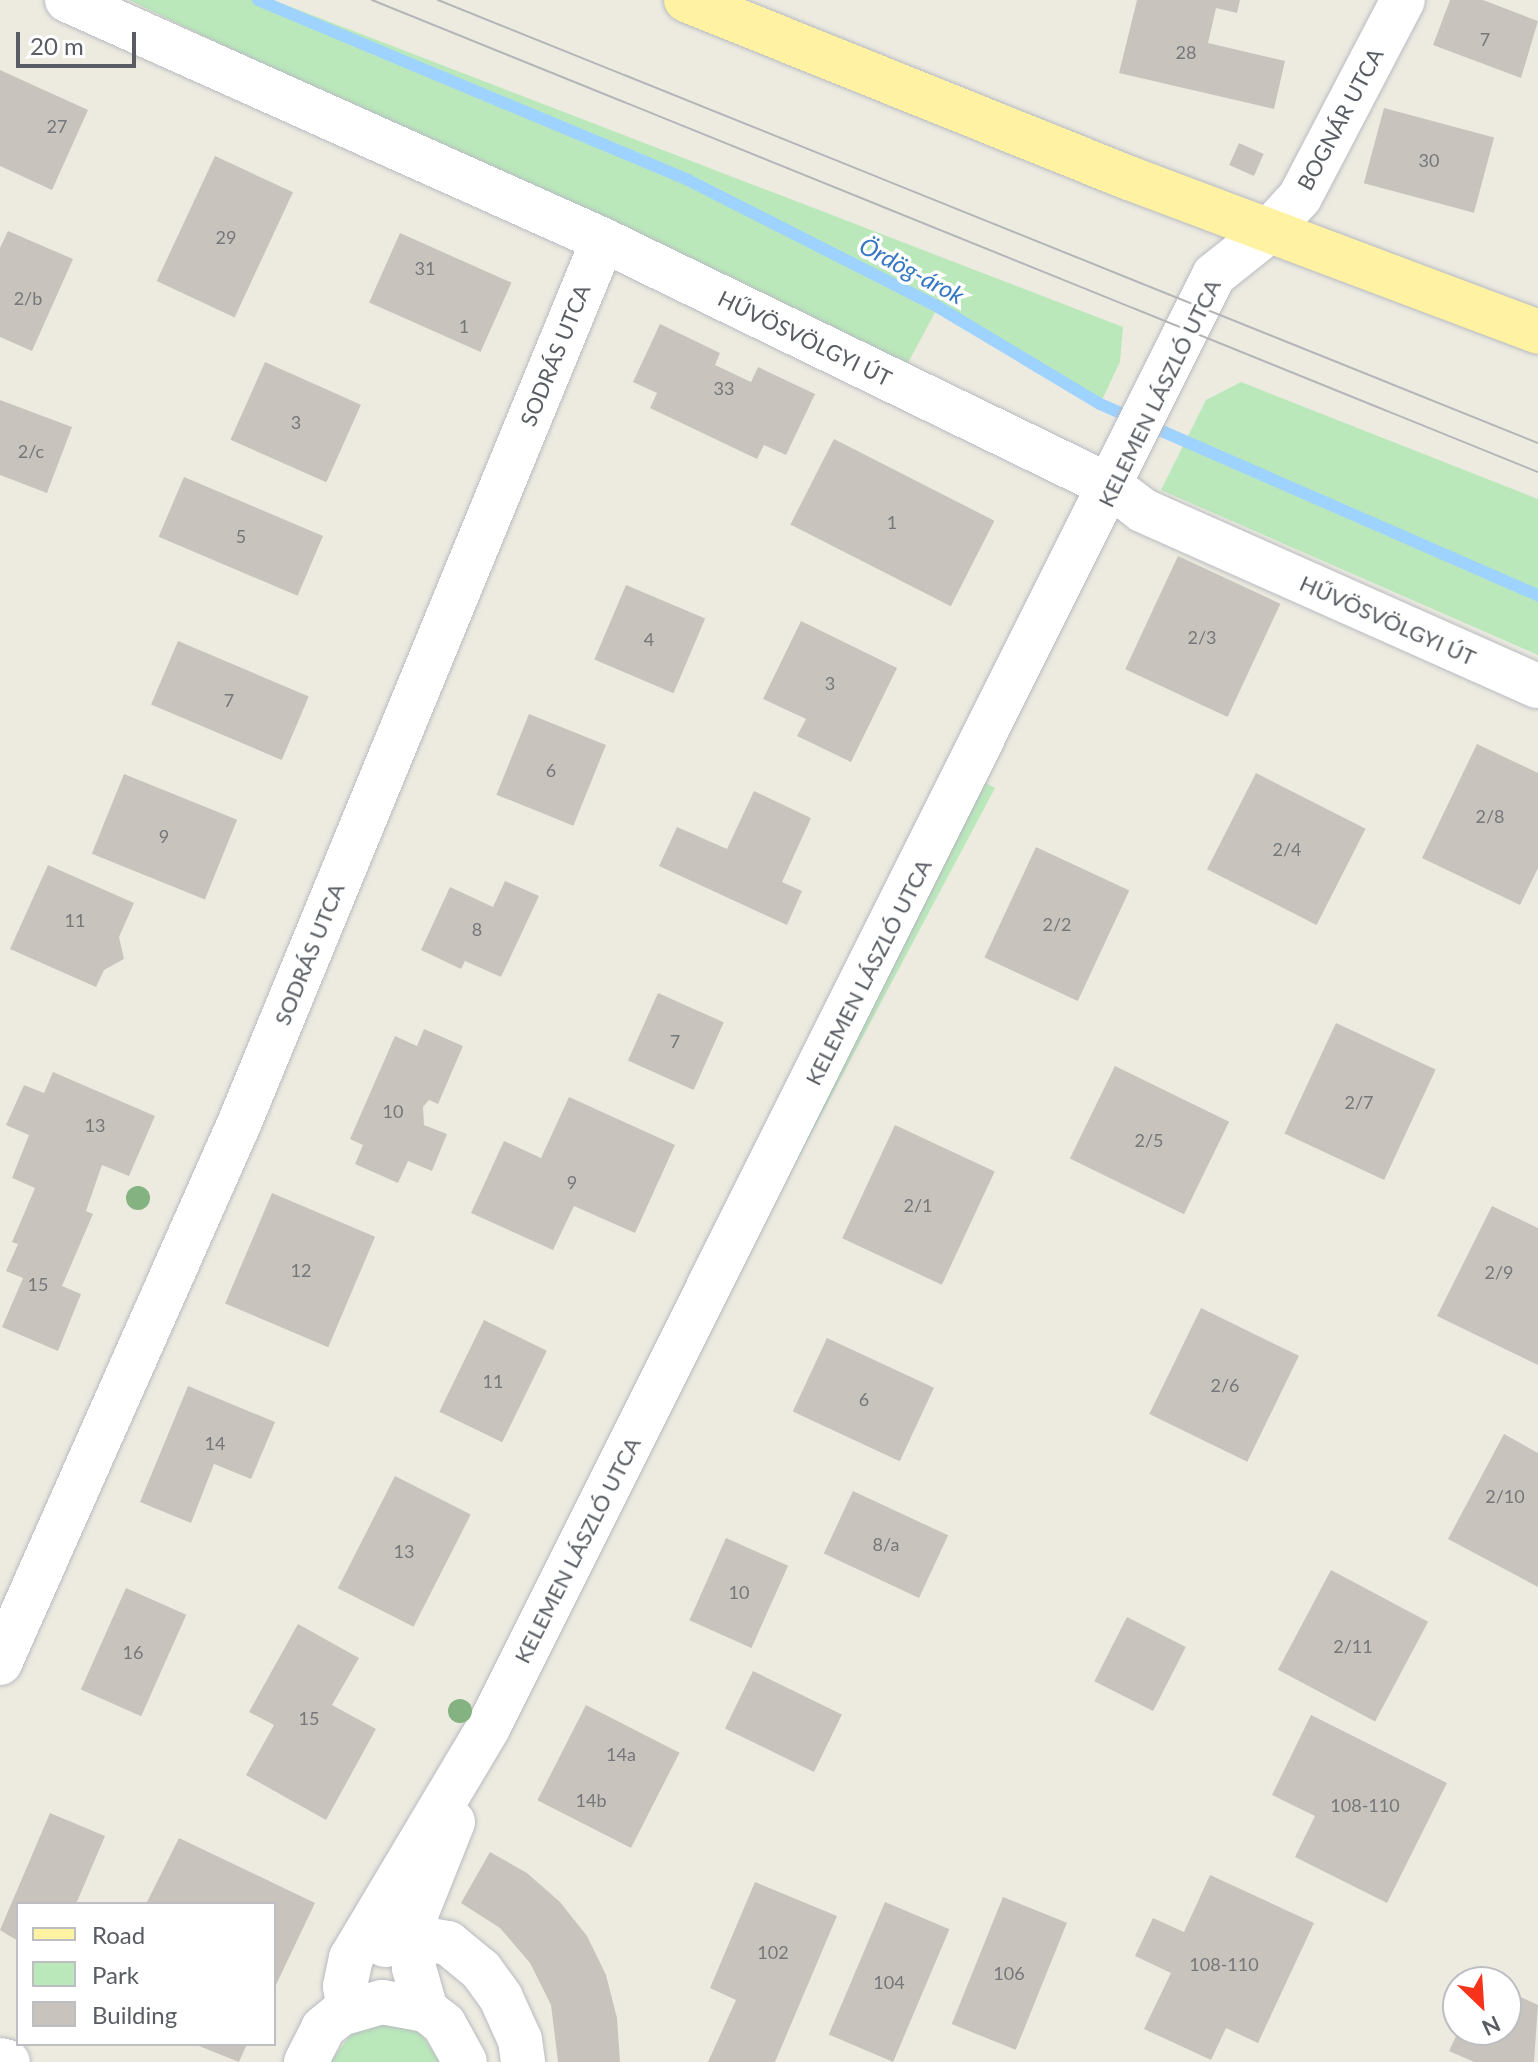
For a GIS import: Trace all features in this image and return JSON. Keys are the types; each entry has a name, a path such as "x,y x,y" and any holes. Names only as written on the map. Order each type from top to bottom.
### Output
{"main road":[{"path":"686,0 1268,232 1538,332"}],"street":[{"name":"HŰVÖSVÖLGYI ÚT","path":"67,0 603,240 1112,487 1142,510 1538,686"},
{"name":"BOGNÁR UTCA","path":"1268,232 1300,197 1403,0"},
{"name":"KELEMEN LÁSZLÓ UTCA","path":"349,2009 345,1986 351,1958 488,1728 1112,487 1214,275 1268,232"},
{"name":"SODRÁS UTCA","path":"0,1663 239,1124 603,240"},
{"name":"KELEMEN LÁSZLÓ UTCA","path":"426,2010 414,1968 413,1937 417,1912 488,1728"},
{"path":"351,1958 413,1937 448,1943 481,1970 501,1998 520,2040 523,2062"},
{"path":"302,2057 323,2028 349,2009 382,2002 426,2010 444,2024 465,2062"},
{"path":"0,2060 8,2062"}],"green space":[{"path":"129,0 273,0 1123,327 1120,362 1100,404 938,307 902,374"},
{"path":"1241,382 1538,499 1538,655 1161,490 1206,400"},
{"path":"980,780 995,788 639,1457 624,1449"},
{"path":"386,2022 420,2033 441,2062 330,2062 352,2033"}],"building":[{"path":"1137,0 1240,0 1237,13 1216,8 1208,43 1285,61 1274,109 1119,73"},
{"path":"1450,0 1483,0 1538,21 1521,78 1433,45"},
{"path":"0,70 88,110 52,190 0,166"},
{"path":"1384,108 1494,138 1474,213 1364,183"},
{"path":"1239,143 1264,154 1254,176 1229,165"},
{"path":"215,156 293,192 235,317 157,281"},
{"path":"8,231 73,259 32,351 0,337 0,248"},
{"path":"400,233 511,283 481,352 369,302"},
{"path":"660,324 720,353 715,365 751,382 758,367 815,394 786,455 764,445 757,459 650,408 657,393 633,382"},
{"path":"265,362 361,405 326,482 230,440"},
{"path":"0,400 72,427 47,493 0,475"},
{"path":"834,439 994,521 951,606 790,525"},
{"path":"184,477 323,536 298,596 159,537"},
{"path":"1178,556 1280,604 1228,717 1125,669"},
{"path":"626,585 705,619 674,693 594,660"},
{"path":"801,621 897,668 851,762 797,736 806,719 763,699"},
{"path":"178,641 309,696 282,760 151,705"},
{"path":"529,714 606,745 573,826 496,795"},
{"path":"1477,744 1538,773 1538,868 1520,905 1422,858"},
{"path":"1256,773 1366,829 1317,925 1207,869"},
{"path":"124,774 237,820 205,899 92,854"},
{"path":"754,791 811,818 782,882 802,891 787,925 659,866 677,827 727,849"},
{"path":"1036,847 1129,891 1078,1001 984,958"},
{"path":"48,865 134,903 119,937 124,959 104,970 96,987 10,949"},
{"path":"505,881 539,896 501,977 465,961 461,969 421,950 450,887 493,907"},
{"path":"658,993 724,1022 694,1090 628,1061"},
{"path":"1336,1023 1436,1069 1384,1180 1284,1134"},
{"path":"424,1029 463,1046 438,1104 429,1100 423,1107 424,1125 447,1134 432,1171 408,1161 398,1183 355,1164 363,1145 350,1139 395,1036 417,1046"},
{"path":"1115,1066 1229,1122 1184,1214 1070,1159"},
{"path":"53,1072 155,1116 129,1176 102,1165 86,1211 93,1214 62,1286 81,1294 58,1351 2,1327 23,1278 6,1271 18,1244 12,1242 35,1188 12,1178 29,1135 6,1125 24,1085 44,1093"},
{"path":"569,1097 675,1145 635,1233 574,1206 553,1250 471,1213 504,1141 541,1158"},
{"path":"895,1125 995,1171 942,1285 842,1238"},
{"path":"272,1193 375,1237 328,1347 225,1303"},
{"path":"1492,1206 1538,1228 1538,1365 1437,1316"},
{"path":"1201,1308 1299,1356 1247,1462 1149,1414"},
{"path":"484,1320 547,1351 502,1442 439,1412"},
{"path":"827,1338 934,1388 900,1461 793,1411"},
{"path":"188,1386 275,1422 251,1479 214,1464 191,1523 140,1502"},
{"path":"1504,1434 1538,1453 1538,1587 1448,1539"},
{"path":"395,1476 471,1515 414,1627 338,1588"},
{"path":"853,1491 948,1535 919,1598 824,1554"},
{"path":"726,1538 788,1566 752,1648 689,1620"},
{"path":"1331,1570 1428,1622 1375,1721 1278,1670"},
{"path":"126,1588 186,1615 141,1716 81,1689"},
{"path":"1127,1617 1186,1647 1153,1711 1094,1681"},
{"path":"298,1624 359,1658 332,1705 376,1729 326,1820 246,1775 274,1725 249,1712"},
{"path":"753,1671 842,1714 814,1772 725,1729"},
{"path":"586,1705 680,1753 631,1848 537,1800"},
{"path":"1311,1715 1447,1783 1387,1903 1295,1857 1315,1816 1272,1795"},
{"path":"50,1813 105,1836 77,1902 16,1902 16,1940 0,1930"},
{"path":"179,1838 315,1903 276,1985 276,1902 147,1902"},
{"path":"490,1852 527,1873 560,1902 587,1936 606,1975 617,2018 620,2062 558,2062 551,2005 530,1963 500,1928 461,1903"},
{"path":"1210,1875 1314,1923 1258,2043 1226,2028 1211,2060 1144,2029 1171,1973 1135,1956 1153,1918 1184,1932"},
{"path":"755,1882 837,1916 775,2062 708,2062 736,2000 710,1988"},
{"path":"1003,1897 1067,1923 1016,2050 952,2024"},
{"path":"885,1902 949,1929 893,2062 829,2035"},
{"path":"1522,1998 1538,2005 1534,2062 1474,2062 1449,2051 1451,2046 1522,2046"},
{"path":"199,2046 246,2046 239,2062"}],"waterway":[{"name":"Ördög-árok","path":"258,0 688,180 938,307 1100,404 1538,595"}],"tram line":[{"path":"372,0 1538,472"},
{"path":"438,0 1538,443"}]}
